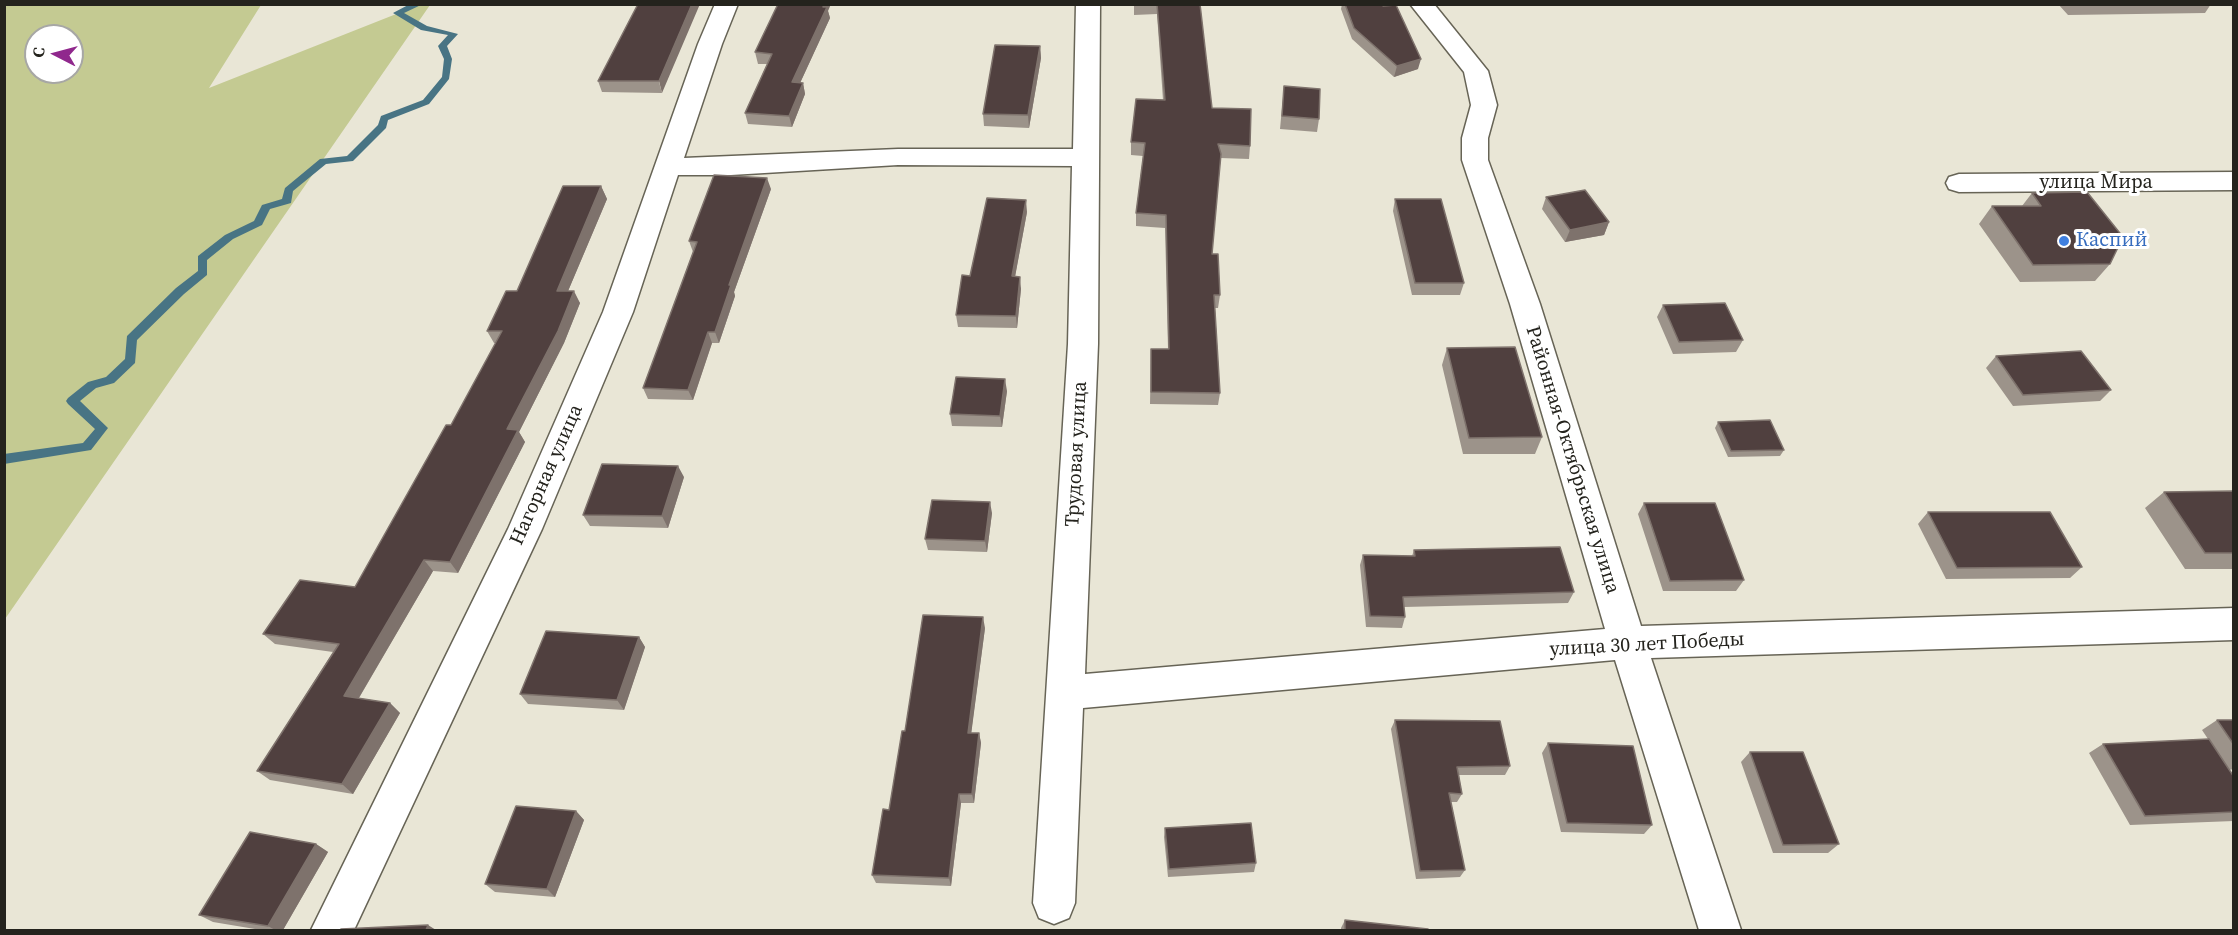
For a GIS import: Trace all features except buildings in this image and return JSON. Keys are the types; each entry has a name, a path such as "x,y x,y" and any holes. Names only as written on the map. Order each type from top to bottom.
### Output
{"street":[{"name":"Нагорная улица","path":"332,930 525,529 618,312 710,44 727,4"},
{"name":"Трудовая улица","path":"1054,903 1063,693 1083,344 1088,4"},
{"name":"Районная-Октябрьская улица","path":"1421,4 1469,63 1482,89 1484,105 1474,138 1475,160 1525,304 1628,643 1720,930"},
{"path":"668,166 707,169 835,159 912,157 1086,158"},
{"name":"улица Мира","path":"1959,183 2234,181"},
{"name":"улица 30 лет Победы","path":"1063,693 1628,643 2234,624"}],"green space":[{"path":"5,4 261,5 209,88 419,5 430,5 5,619"}],"waterway":[{"path":"4,459 87,447 102,428 72,401 92,385 110,380 131,360 131,339 203,272 202,259 229,237 258,223 266,207 287,201 288,190 323,161 350,159 383,126 384,118 426,102 446,77 448,59 442,46 454,34 424,28 397,13 419,4"}],"place":[{"name":"Каспий","path":"2064,241"}]}
